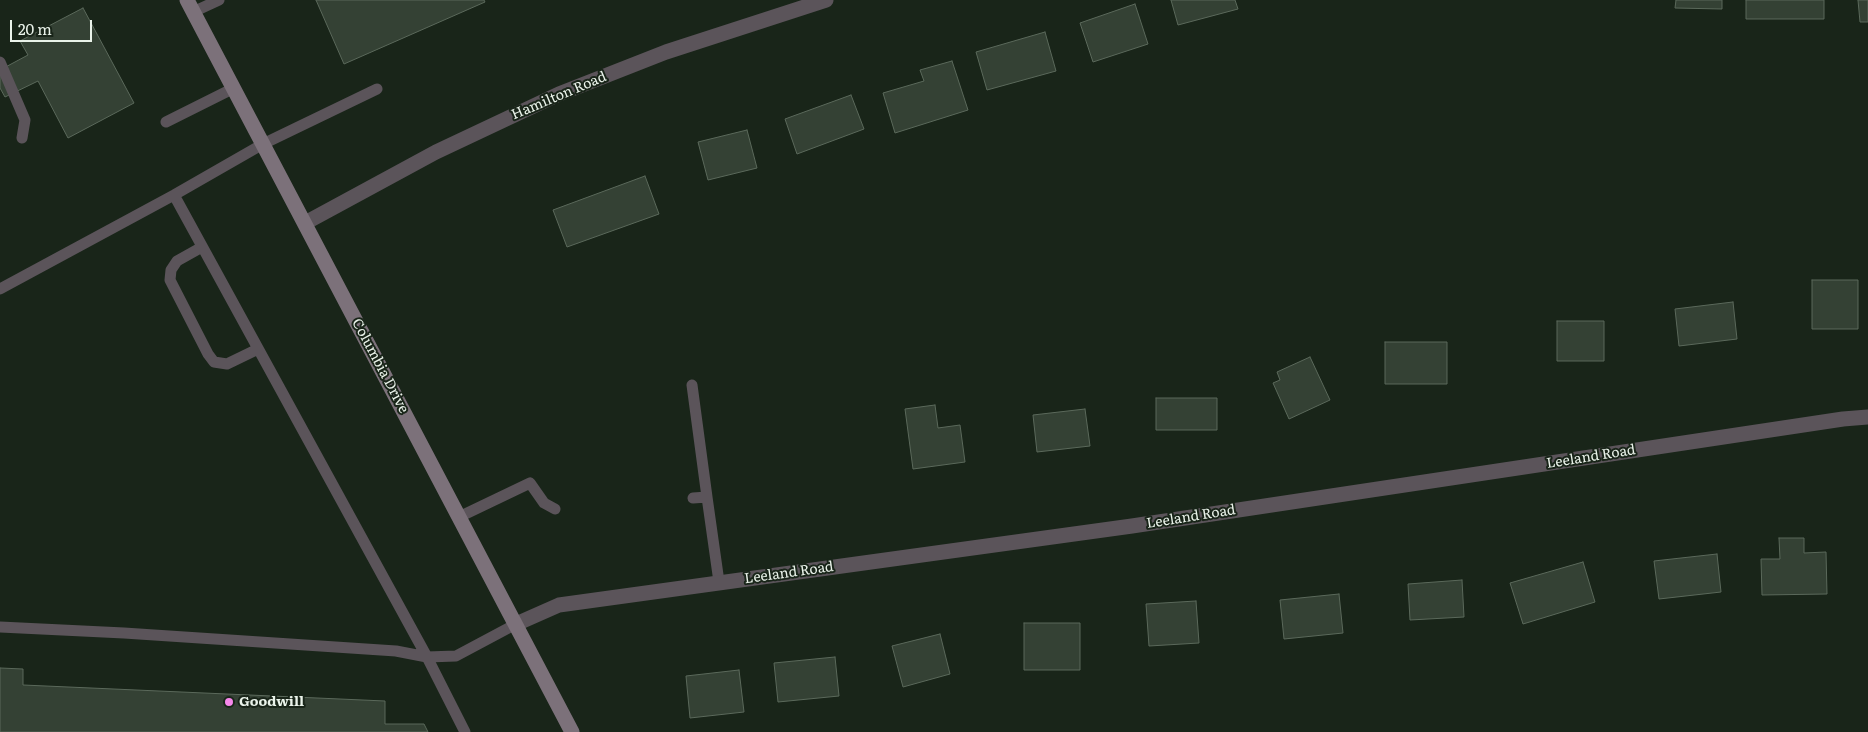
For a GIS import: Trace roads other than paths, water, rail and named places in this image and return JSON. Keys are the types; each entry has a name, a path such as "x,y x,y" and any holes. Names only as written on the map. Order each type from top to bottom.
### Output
{"main road":[{"name":"Columbia Drive","path":"190,6 572,732"}],"street":[{"name":"Hamilton Road","path":"305,223 436,152 559,94 666,52 826,0"},
{"name":"Leeland Road","path":"516,624 559,605 1132,526 1813,423 1868,417"}],"lane":[{"path":"190,6 219,0"},
{"path":"0,62 25,120 22,138"},
{"path":"166,122 234,88"},
{"path":"0,288 174,195 263,144 377,89"},
{"path":"174,195 427,657 465,732"},
{"path":"202,247 177,261 171,270 170,280 208,354 214,362 227,364 258,349"},
{"path":"692,385 719,582"},
{"path":"459,517 530,483 544,503 555,509"},
{"path":"693,498 707,497"},
{"path":"0,627 124,633 396,651 427,657 456,656 516,624"}],"place":[{"name":"Goodwill","path":"229,702"}]}
